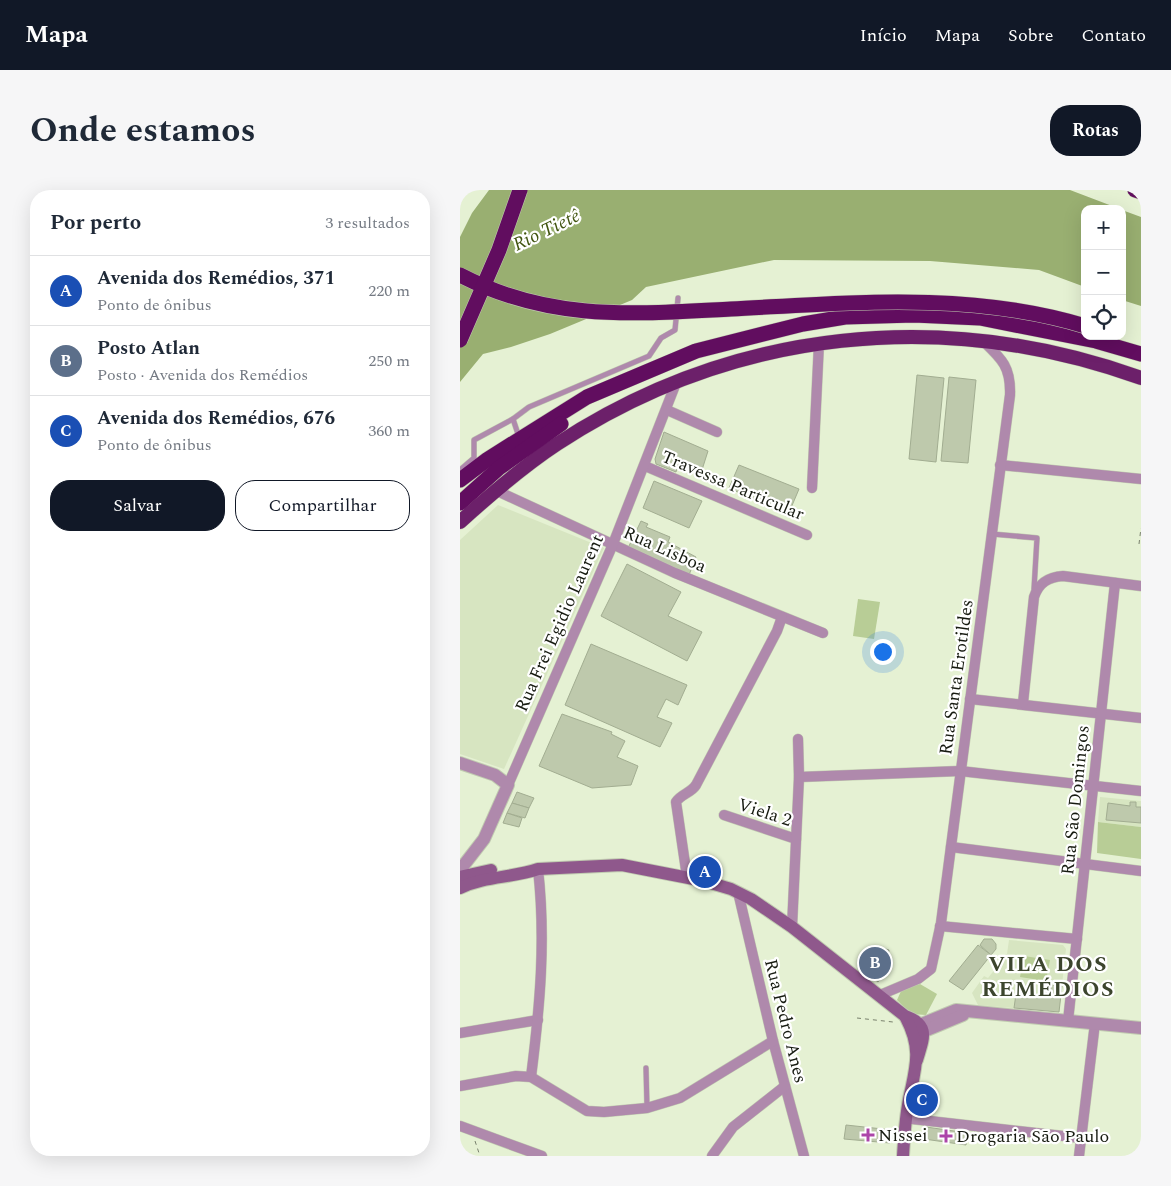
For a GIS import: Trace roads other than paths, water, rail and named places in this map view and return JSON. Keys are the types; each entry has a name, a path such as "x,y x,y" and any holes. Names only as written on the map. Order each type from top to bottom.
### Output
{"highway":[{"path":"460,340 499,250 520,190"},
{"path":"1135,190 1141,192"},
{"path":"460,275 528,303 605,313 899,301 965,304 1016,310 1081,325"},
{"path":"460,480 519,439 588,397 696,351 803,324 845,317 914,315 980,318 1096,341 1141,354"},
{"path":"460,522 495,490 566,439 634,400 742,360 819,343 869,338 922,336 1017,344 1100,363 1141,378"},
{"path":"1126,340 1141,346"},
{"path":"460,503 499,468 530,445 628,380"}],"main road":[{"path":"460,888 472,882 527,873 538,869 622,865 687,877 738,892 792,927 880,995 914,1026 917,1060 912,1119 904,1156"},
{"path":"460,877 472,873 527,866 538,869"},
{"path":"904,1156 908,1106 914,1082"}],"street":[{"name":"Rua Santa Erotildes","path":"880,995 918,979 931,970 940,926 1010,381 1002,360 983,341"},
{"path":"812,488 819,343"},
{"name":"Rua Frei Egidio Laurent","path":"460,870 484,839 508,785 614,544 676,383"},
{"path":"667,410 717,432"},
{"name":"Travessa Particular","path":"645,466 807,535"},
{"path":"1000,466 1141,479"},
{"name":"Rua Lisboa","path":"495,490 614,544 823,634"},
{"path":"1023,703 1034,596 1040,586 1054,577 1063,576 1141,586"},
{"name":"Rua São Domingos","path":"1068,1021 1115,583"},
{"path":"687,877 676,802 696,785 777,631 782,617"},
{"path":"970,699 1023,703 1141,718"},
{"path":"792,927 799,777 798,739"},
{"path":"460,763 495,775 508,785"},
{"path":"799,777 960,771 1141,791"},
{"name":"Viela 2","path":"724,815 796,839"},
{"path":"951,847 1141,871"},
{"path":"530,1077 538,1020 543,953 543,910 538,869"},
{"name":"Rua Pedro Anes","path":"738,892 773,1041 804,1156"},
{"path":"940,926 1077,939"},
{"path":"914,1026 959,1018 966,1012 1141,1028"},
{"path":"460,1033 538,1020"},
{"path":"1079,1156 1095,1024"},
{"path":"460,1086 516,1076 530,1077 587,1111 604,1112 647,1108 680,1098 773,1041"},
{"path":"712,1156 733,1128 785,1086"},
{"path":"912,1119 1081,1138"},
{"path":"460,1126 524,1152 542,1156"}],"lane":[{"path":"460,470 474,458 474,440 513,419 529,407 649,356 661,338 675,330 678,298"},
{"path":"513,419 519,439"},
{"path":"991,534 1036,538 1034,596"},
{"path":"646,1068 647,1108"}],"water":[{"name":"Rio Tietê","path":"489,190 1070,190 1109,205 1081,205 1081,286 1039,270 930,261 774,260 646,287 632,300 550,334 483,354 460,382 460,237 472,213"},
{"path":"1126,211 1141,217 1141,306 1126,301"}],"place":[{"name":"Avenida dos Remédios, 371","path":"705,872"},
{"name":"Posto Atlan","path":"875,963"},
{"name":"Avenida dos Remédios, 676","path":"922,1100"},
{"name":"Nissei","path":"868,1135"},
{"name":"Drogaria São Paulo","path":"946,1136"}],"district":[{"name":"VILA DOS REMÉDIOS","path":"1048,976"}]}
